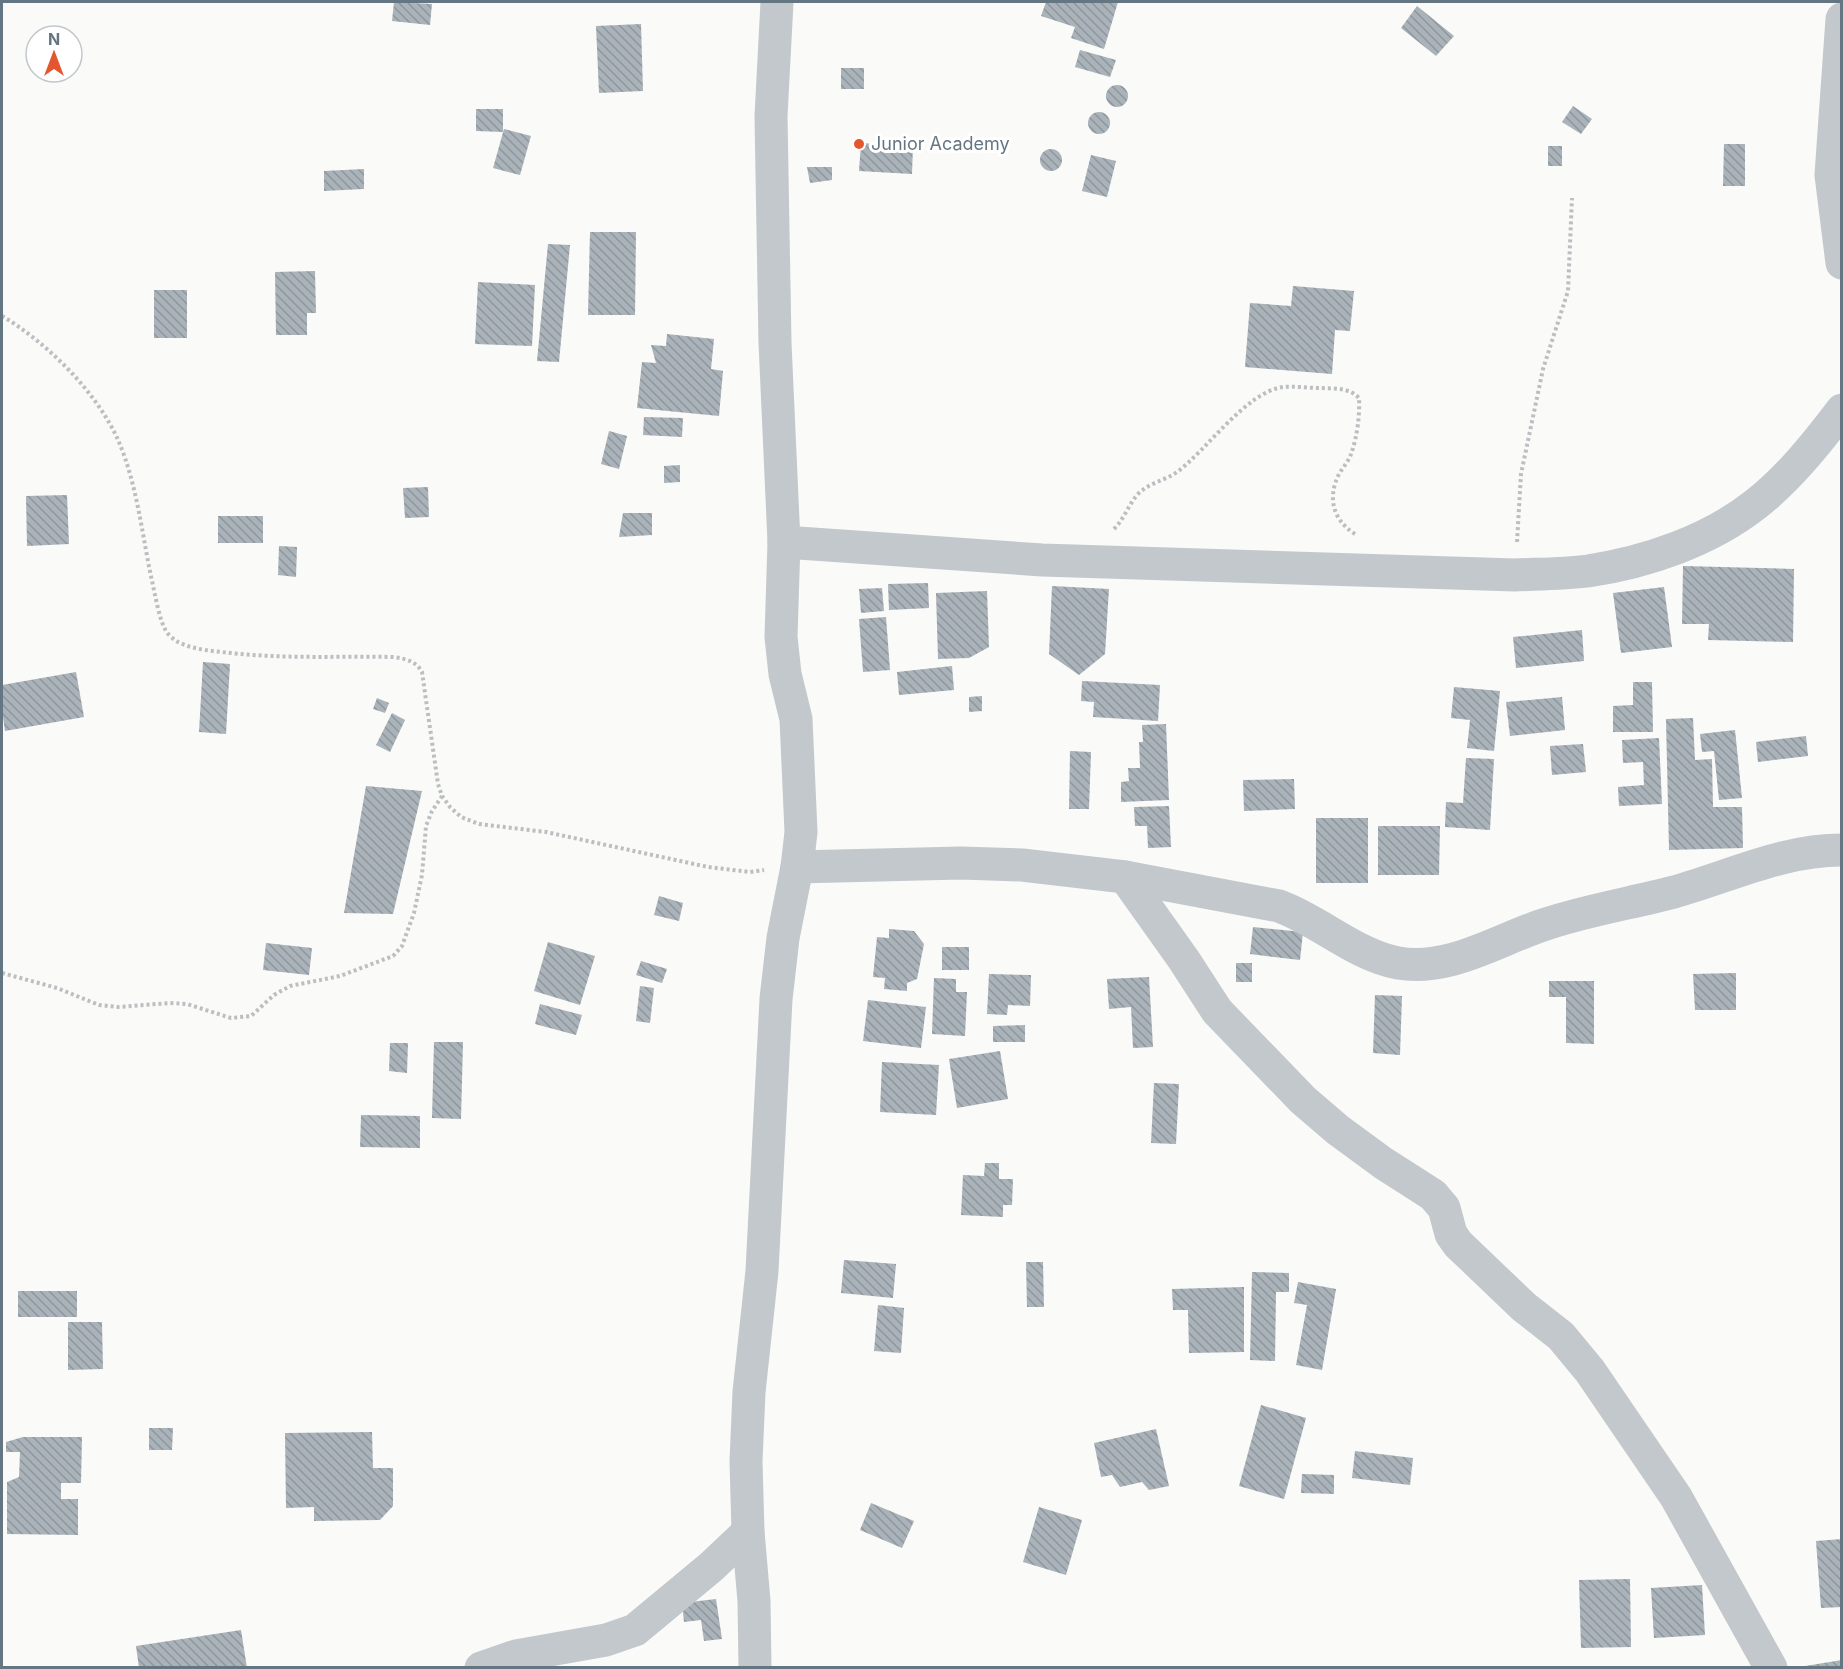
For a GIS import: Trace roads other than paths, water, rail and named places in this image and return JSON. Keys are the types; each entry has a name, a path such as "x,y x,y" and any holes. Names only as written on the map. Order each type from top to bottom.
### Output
{"street":[{"path":"755,1668 754,1600 748,1532 746,1461 749,1392 762,1271 776,999 783,938 797,867 801,832 796,719 785,674 781,637 784,542 775,343 771,128 777,2"},
{"path":"1842,19 1831,175 1842,263"},
{"path":"784,542 1042,560 1515,575 1599,569 1643,559 1701,538 1756,504 1818,441 1842,410"},
{"path":"797,867 962,863 1022,865 1125,877 1279,906 1299,914 1369,954 1396,963 1422,964 1449,960 1546,924 1674,892 1776,858 1842,850"},
{"path":"1125,877 1217,1011 1252,1049 1338,1130 1383,1163 1433,1195 1444,1208 1449,1229 1458,1244 1524,1306 1573,1347 1676,1497 1771,1668"},
{"path":"481,1668 516,1656 606,1640 635,1630 711,1568 748,1532"}],"place":[{"name":"Junior Academy","path":"859,144"}]}
